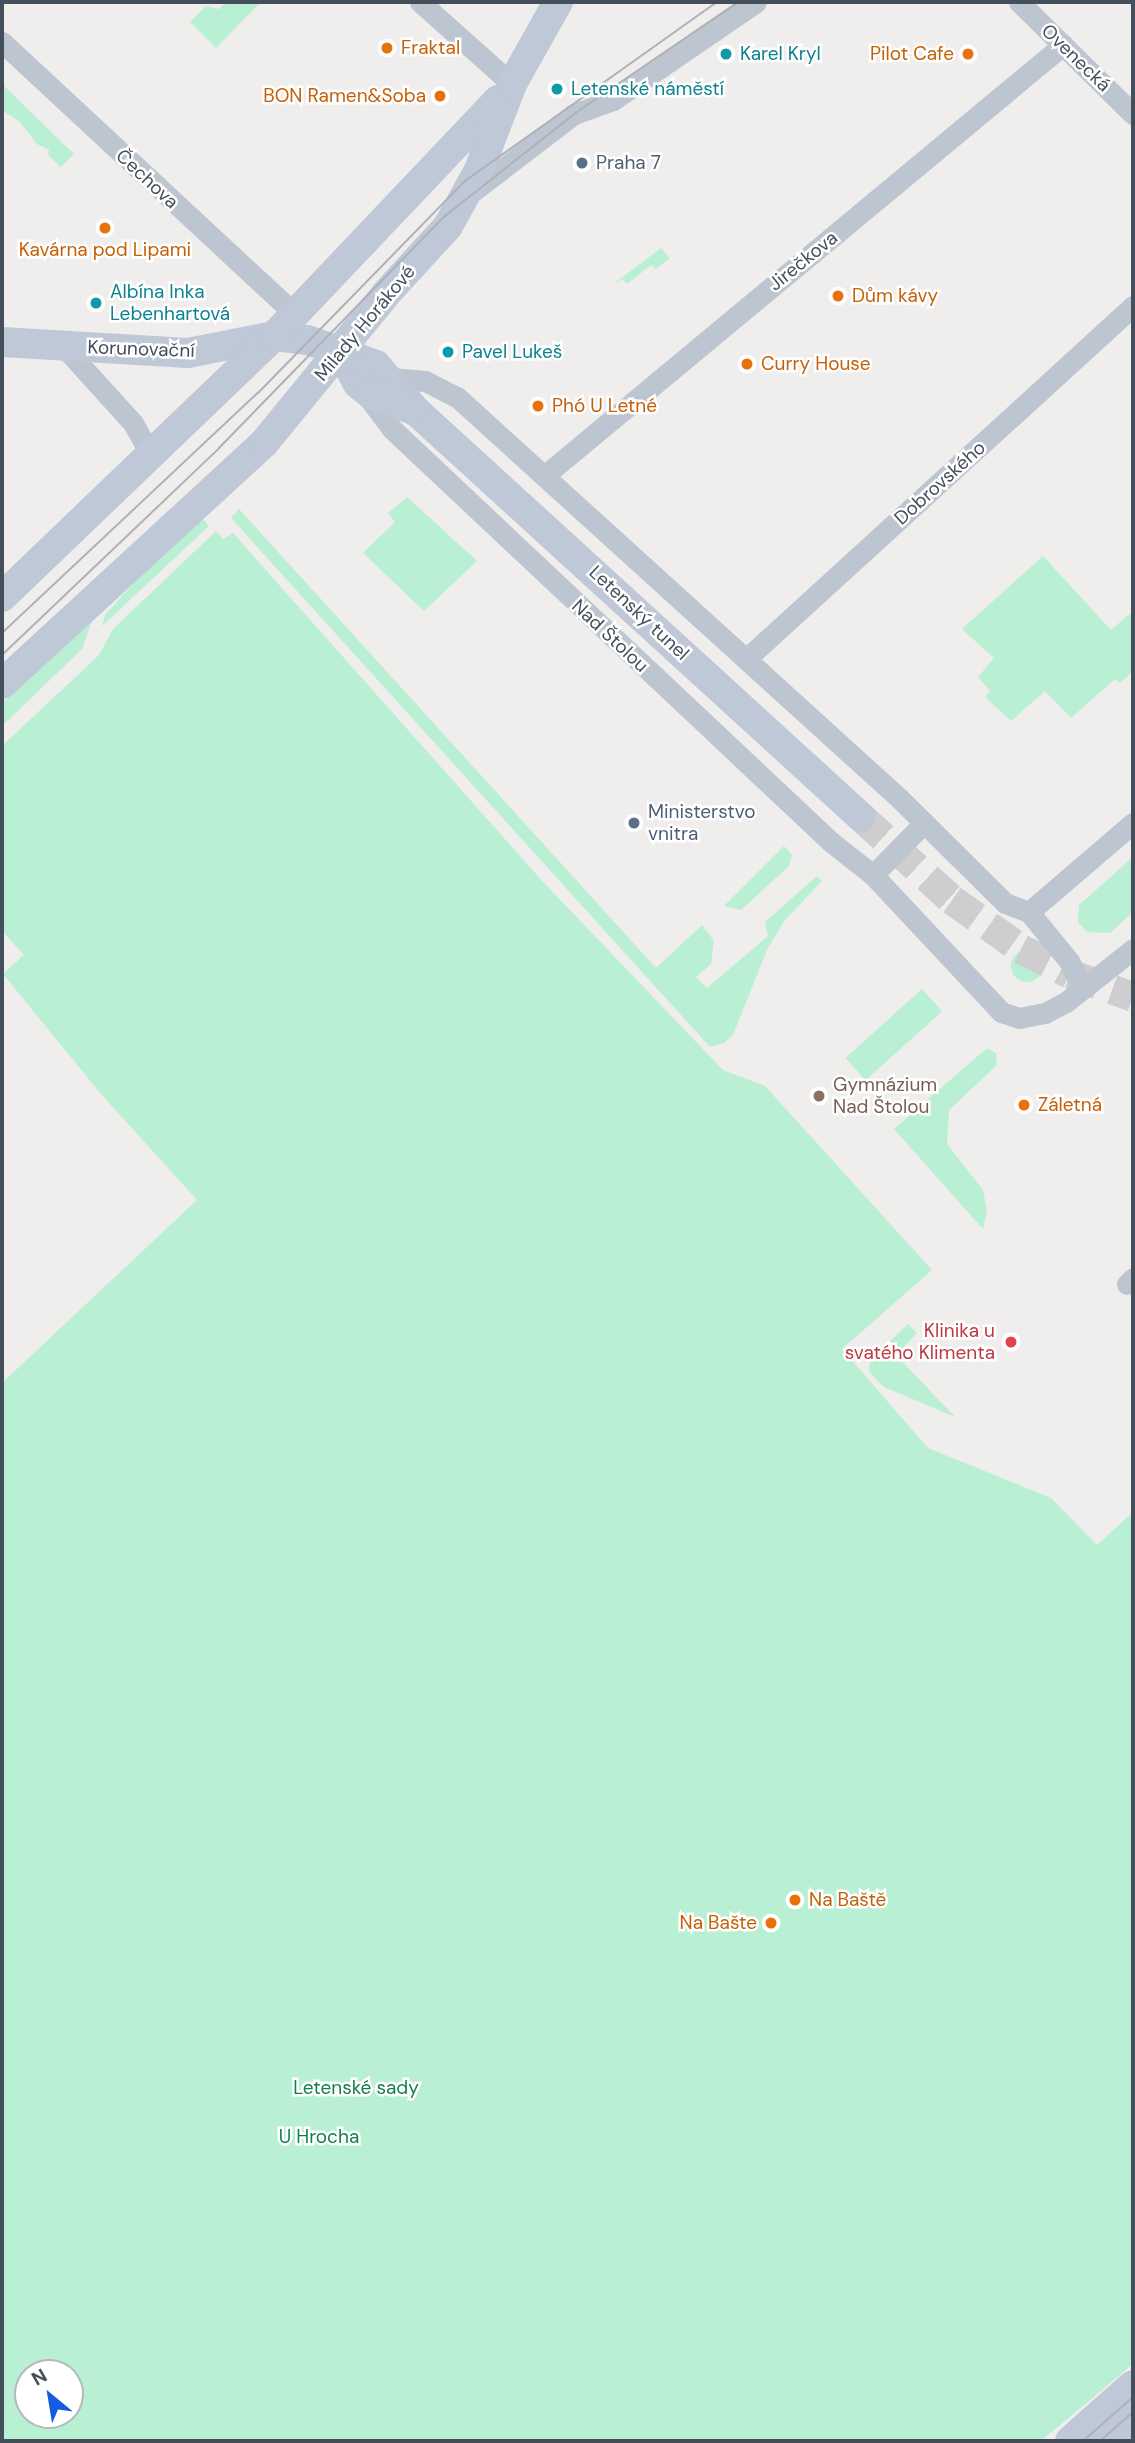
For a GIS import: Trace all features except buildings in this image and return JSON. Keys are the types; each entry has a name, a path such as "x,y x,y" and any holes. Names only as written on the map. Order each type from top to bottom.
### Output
{"main road":[{"path":"465,198 512,84 558,2"},
{"path":"2,597 274,337 421,186 512,84"},
{"name":"Milady Horákové","path":"2,684 264,443 340,350 448,226 465,198"},
{"name":"Korunovační","path":"2,342 188,352 274,337 308,340 340,350"},
{"path":"340,350 358,384"},
{"name":"Letenský tunel","path":"340,350 376,365 416,411 861,817"},
{"name":"Letenský tunel","path":"358,384 371,394 416,411"},
{"path":"1070,2441 1133,2385"},
{"path":"1110,2441 1133,2421"}],"street":[{"path":"419,2 512,84"},
{"name":"Milady Horákové","path":"465,198 574,114 613,100 756,2"},
{"name":"Ovenecká","path":"1018,2 1133,114"},
{"name":"Čechova","path":"2,42 295,314"},
{"name":"Jirečkova","path":"544,476 1063,45"},
{"name":"Dobrovského","path":"746,659 1133,306"},
{"name":"Korunovační","path":"64,347 133,423 151,455"},
{"path":"390,378 425,381 457,397 746,659 1005,903 1029,912 1069,961 1083,989"},
{"name":"Nad Štolou","path":"358,384 392,429 831,842 873,876 1001,1012 1019,1018 1037,1016 1083,989 1133,948"},
{"path":"1029,912 1133,823"},
{"path":"873,876 923,824"}],"green space":[{"path":"225,2 261,2 216,48 190,22 206,6 219,9"},
{"path":"2,84 74,154 61,167 48,155 49,150 37,144 20,122 2,110"},
{"path":"661,248 670,258 656,269 651,265 627,284 623,279 611,286"},
{"path":"407,497 477,561 424,611 363,553 395,522 388,513"},
{"path":"239,509 656,968 702,925 714,941 711,964 696,977 707,988 768,936 765,922 817,876 822,881 784,921 767,950 733,1035 724,1043 710,1047 231,518"},
{"path":"202,518 209,526 102,626 105,615 144,572"},
{"name":"Letenské sady","path":"216,531 223,539 233,533 544,883 723,1070 765,1086 932,1270 842,1349 928,1448 1051,1498 1097,1545 1133,1512 1133,2364 1041,2441 2,2441 2,1383 197,1200 101,1094 3,974 24,955 2,931 2,746 99,655 113,629"},
{"path":"1043,556 1111,630 1133,611 1133,671 1120,683 1115,679 1071,718 1045,691 1011,721 985,697 990,691 978,677 994,658 962,629"},
{"path":"92,621 82,649 2,726 2,703"},
{"path":"784,846 792,855 789,866 741,910 724,906"},
{"path":"1133,857 1133,912 1110,933 1087,932 1078,922 1079,905"},
{"path":"1027,950 1039,954 1043,966 1039,978 1027,982 1015,978 1011,966 1015,954"},
{"path":"922,989 942,1011 866,1080 845,1058"},
{"path":"987,1048 996,1053 997,1065 949,1110 947,1144 983,1190 987,1212 983,1229 894,1129"},
{"path":"908,1324 917,1333 896,1355 955,1417 884,1387 869,1372 870,1360"}],"tunnel":[{"path":"861,817 952,900 1021,949 1070,974 1133,997"}],"tram line":[{"path":"2,633 258,393 465,181 717,2"},
{"path":"2,655 219,448 445,216 574,114 738,2"},
{"path":"1083,2441 1133,2397"},
{"path":"1100,2441 1133,2412"}],"place":[{"name":"Fraktal","path":"387,48"},
{"name":"Karel Kryl","path":"726,54"},
{"name":"Pilot Cafe","path":"968,54"},
{"name":"Letenské náměstí","path":"557,89"},
{"name":"BON Ramen&Soba","path":"440,96"},
{"name":"Praha 7","path":"582,163"},
{"name":"Kavárna pod Lipami","path":"105,228"},
{"name":"Dům kávy","path":"838,296"},
{"name":"Albína Inka Lebenhartová","path":"96,303"},
{"name":"Pavel Lukeš","path":"448,352"},
{"name":"Curry House","path":"747,364"},
{"name":"Phó U Letné","path":"538,406"},
{"name":"Ministerstvo vnitra","path":"634,823"},
{"name":"Gymnázium Nad Štolou","path":"819,1096"},
{"name":"Záletná","path":"1024,1105"},
{"name":"Klinika u svatého Klimenta","path":"1011,1342"},
{"name":"Na Baště","path":"795,1900"},
{"name":"Na Bašte","path":"771,1923"}],"park label":[{"name":"U Hrocha","path":"319,2137"}]}
